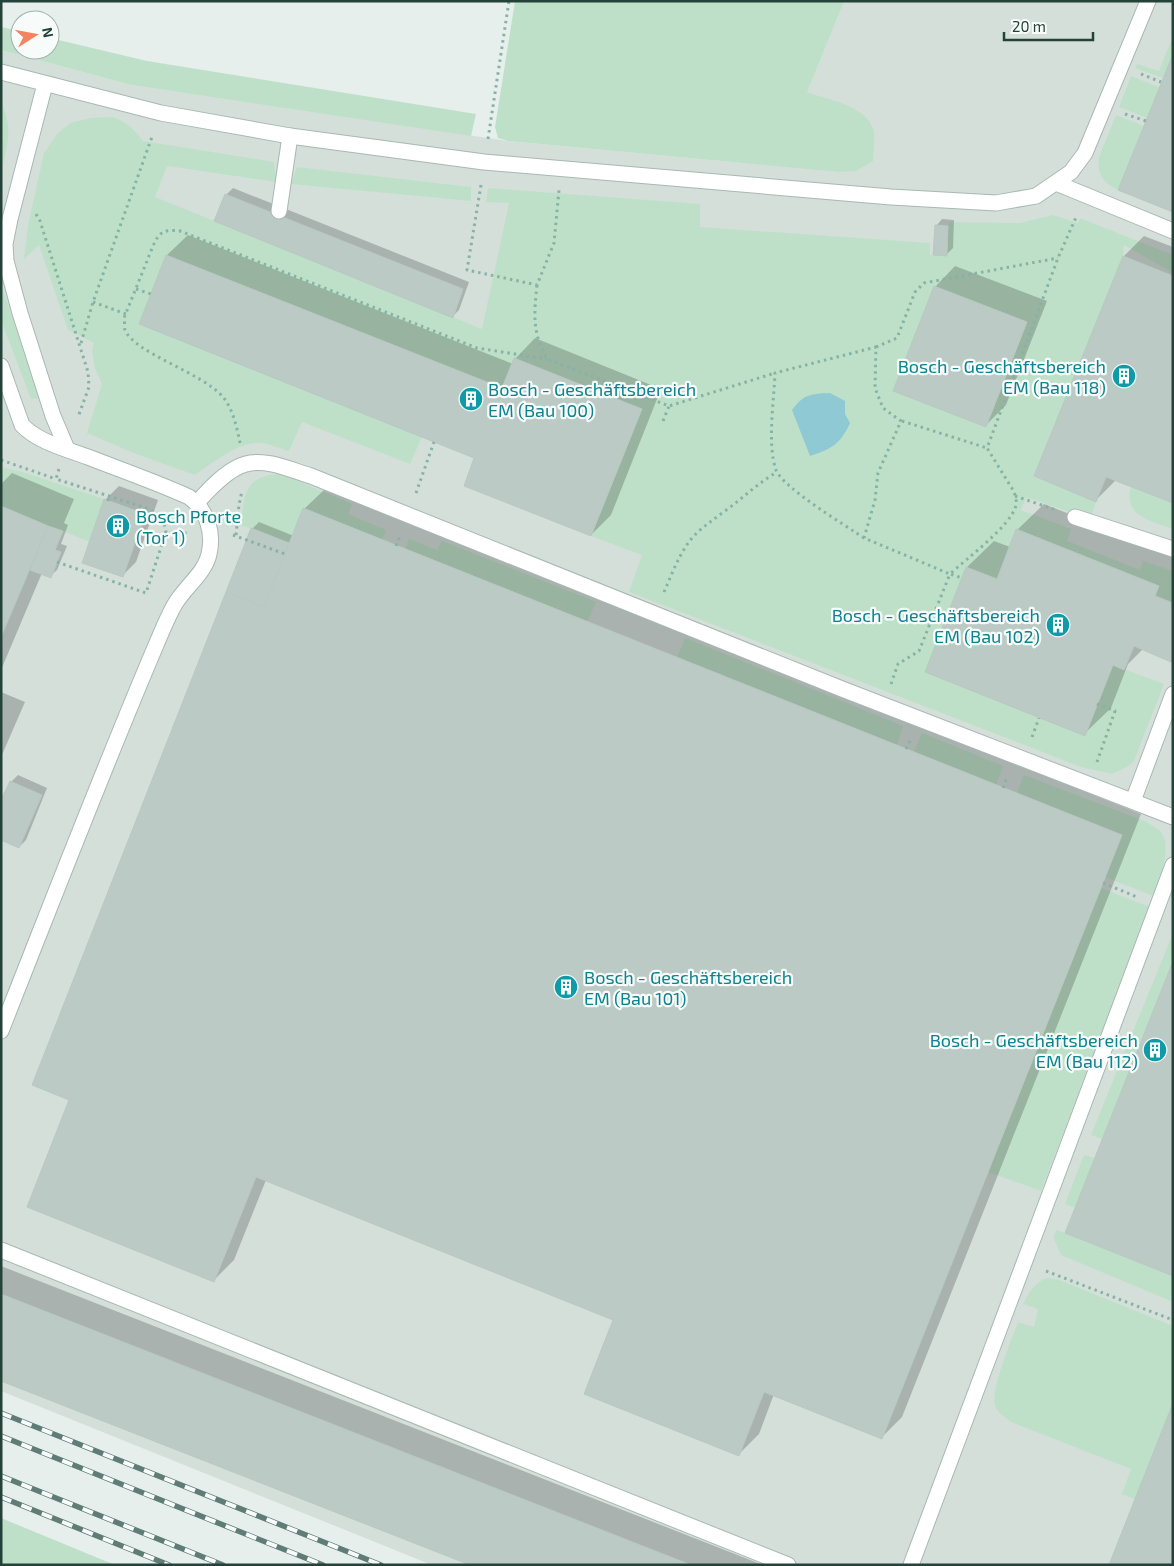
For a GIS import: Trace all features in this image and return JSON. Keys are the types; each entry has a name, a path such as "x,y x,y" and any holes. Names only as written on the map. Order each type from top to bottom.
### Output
{"street":[{"path":"1,72 161,113 290,136 484,162 561,170 649,175 891,198 996,203 1036,196 1071,172 1085,154 1148,1"},
{"path":"44,84 9,216 5,244 6,261 20,313 66,449"},
{"path":"279,211 290,136"},
{"path":"1056,183 1173,231"},
{"path":"1,366 22,424 36,436 175,491 197,503 208,521 210,534 209,555 203,568 176,603 160,636 124,720 1,1031"},
{"path":"197,503 211,487 245,464 258,462 311,476 883,704 1173,817"},
{"path":"1075,517 1173,550"},
{"path":"1133,802 1173,694"},
{"path":"912,1565 1173,865"},
{"path":"1,1250 788,1565"}],"path":[{"path":"484,162 509,1"},
{"path":"80,344 161,113"},
{"path":"547,359 539,344 535,321 537,285 554,243 561,170"},
{"path":"987,448 1058,258 1086,195"},
{"path":"478,201 467,270 537,285"},
{"path":"9,216 33,212 40,221 88,372 89,387 56,478"},
{"path":"245,464 237,429 223,397 200,378 168,362 134,341 125,330 124,318 158,234 172,230 180,231 477,348 547,359 669,406 775,373 876,347 897,338 915,292 924,283 1058,258"},
{"path":"136,289 151,294"},
{"path":"94,302 126,314"},
{"path":"876,347 875,388 883,408 901,421 987,448 1015,496 1016,505 1003,527 950,574 919,651 898,664 883,704"},
{"path":"775,373 772,452 777,472 792,488 864,538 962,578"},
{"path":"663,421 669,406"},
{"path":"864,538 875,500 878,473 901,421"},
{"path":"1,460 157,513 164,522 166,532 146,592 58,562"},
{"path":"655,613 679,558 691,539 707,523 725,511 760,482 777,472"},
{"path":"236,535 239,504 243,489"},
{"path":"108,501 109,496"},
{"path":"1015,496 1075,517"},
{"path":"166,532 236,535 285,554"},
{"path":"1089,784 1115,710 1097,704"},
{"path":"1103,883 1158,905"},
{"path":"1024,1262 1173,1320"}],"shaded area":[{"path":"813,1 1173,1 1173,1565 432,1565 1,1391 1,50 10,52 10,60 38,60 131,85 508,141 744,163"}],"green space":[{"path":"515,1 844,1 807,92 835,101 863,114 873,129 873,161 856,171 840,172 508,141 498,138 495,127"},
{"path":"1,27 10,29 10,52 1,50"},
{"path":"1173,36 1173,54 1163,78 1135,68 1137,64 1159,71"},
{"path":"60,40 147,61 476,114 471,136 131,85 38,60 60,60"},
{"path":"1131,76 1159,87 1147,118 1119,107"},
{"path":"1,103 7,119 8,136 1,170"},
{"path":"1116,115 1144,126 1118,190 1102,177 1098,163"},
{"path":"113,117 130,126 143,141 274,162 276,182 167,166 155,197 482,329 509,203 486,202 488,188 700,204 700,227 930,243 930,255 946,256 949,222 1020,223 1053,215 1078,223 1080,218 1173,255 1173,273 1124,245 1123,256 1034,476 1096,502 1092,513 1089,516 1078,515 1026,497 1021,510 1071,529 1067,541 1140,570 1143,561 1173,571 1173,603 1016,530 997,579 966,567 925,672 1084,736 1113,665 1164,684 1134,761 1127,767 1112,774 1081,767 629,592 642,555 591,536 642,409 514,358 502,388 166,255 139,324 422,437 410,464 302,422 289,451 263,443 246,445 223,456 195,475 136,454 87,433 102,384 95,368 92,351 94,343 68,330 39,245 24,259 28,225 44,153 57,134 70,123 90,118"},
{"path":"297,167 471,187 471,201 291,184"},
{"path":"1,284 39,393 38,398 31,399 1,320"},
{"path":"1,467 23,472 104,499 90,542 1,506"},
{"path":"277,474 352,504 348,514 386,530 382,540 304,509 289,543 241,525 245,497 251,484 257,479"},
{"path":"1131,487 1173,503 1173,529 1149,520 1135,511 1129,497"},
{"path":"409,539 437,550 442,541 596,602 587,622 405,549"},
{"path":"685,638 903,726 897,745 677,658"},
{"path":"922,733 1003,766 996,785 914,752"},
{"path":"1024,775 1147,822 1160,831 1164,837 1166,854 1162,872 1153,896 1105,877 1121,835 1017,793"},
{"path":"1101,888 1150,907 1041,1191 988,1172"},
{"path":"1173,933 1173,961 1102,1139 1091,1135"},
{"path":"1084,1155 1095,1158 1075,1208 1065,1204"},
{"path":"1057,1230 1173,1276 1173,1302 1061,1255 1053,1237"},
{"path":"1046,1278 1057,1279 1173,1326 1173,1403 1135,1499 1122,1494 1131,1469 1011,1422 996,1408 994,1398 998,1377 1018,1322 1034,1327 1038,1309 1023,1304 1032,1289"},
{"path":"1,1518 115,1565 1,1565"}],"water":[{"path":"830,393 845,401 845,414 850,423 834,445 810,456 792,410 800,401 808,396"}],"building":[{"path":"1173,54 1173,212 1118,190"},
{"path":"225,194 463,289 453,318 214,221"},
{"path":"935,225 948,226 947,256 933,255"},
{"name":"Bosch - Geschäftsbereich EM (Bau 100)","path":"166,255 502,388 514,358 642,409 591,536 464,486 474,458 139,324"},
{"name":"Bosch - Geschäftsbereich EM (Bau 118)","path":"1123,256 1173,276 1173,503 1106,477 1096,502 1034,476"},
{"path":"934,286 1027,322 986,427 893,391"},
{"name":"Bosch Pforte (Tor 1)","path":"104,499 145,514 123,577 82,563"},
{"path":"1,506 48,526 1,637"},
{"name":"Bosch - Geschäftsbereich EM (Bau 101)","path":"303,508 1122,835 882,1439 764,1392 739,1456 584,1394 613,1320 256,1177 214,1282 27,1207 69,1100 32,1085 226,592 264,607"},
{"path":"48,526 63,531 55,550 61,552 51,578 30,570"},
{"path":"251,528 289,543 264,607 226,592"},
{"name":"Bosch - Geschäftsbereich EM (Bau 102)","path":"1016,529 1159,586 1155,596 1173,603 1173,657 1171,662 1134,646 1124,670 1113,665 1085,736 925,672 966,567 997,579"},
{"path":"10,781 42,795 19,848 1,840 1,800"},
{"name":"Bosch - Geschäftsbereich EM (Bau 112)","path":"1173,961 1173,1276 1065,1233"},
{"path":"1,1294 691,1565 470,1565 1,1381"},
{"path":"1173,1403 1173,1565 1109,1565 1135,1499"}],"railway":[{"path":"1,1413 381,1565"},
{"path":"1,1436 323,1565"},
{"path":"1,1476 223,1565"},
{"path":"1,1497 169,1565"}],"place":[{"name":"Bosch - Geschäftsbereich EM (Bau 118)","path":"1124,376"},
{"name":"Bosch - Geschäftsbereich EM (Bau 100)","path":"471,399"},
{"name":"Bosch Pforte (Tor 1)","path":"118,526"},
{"name":"Bosch - Geschäftsbereich EM (Bau 102)","path":"1058,625"},
{"name":"Bosch - Geschäftsbereich EM (Bau 101)","path":"566,987"},
{"name":"Bosch - Geschäftsbereich EM (Bau 112)","path":"1155,1050"}]}
